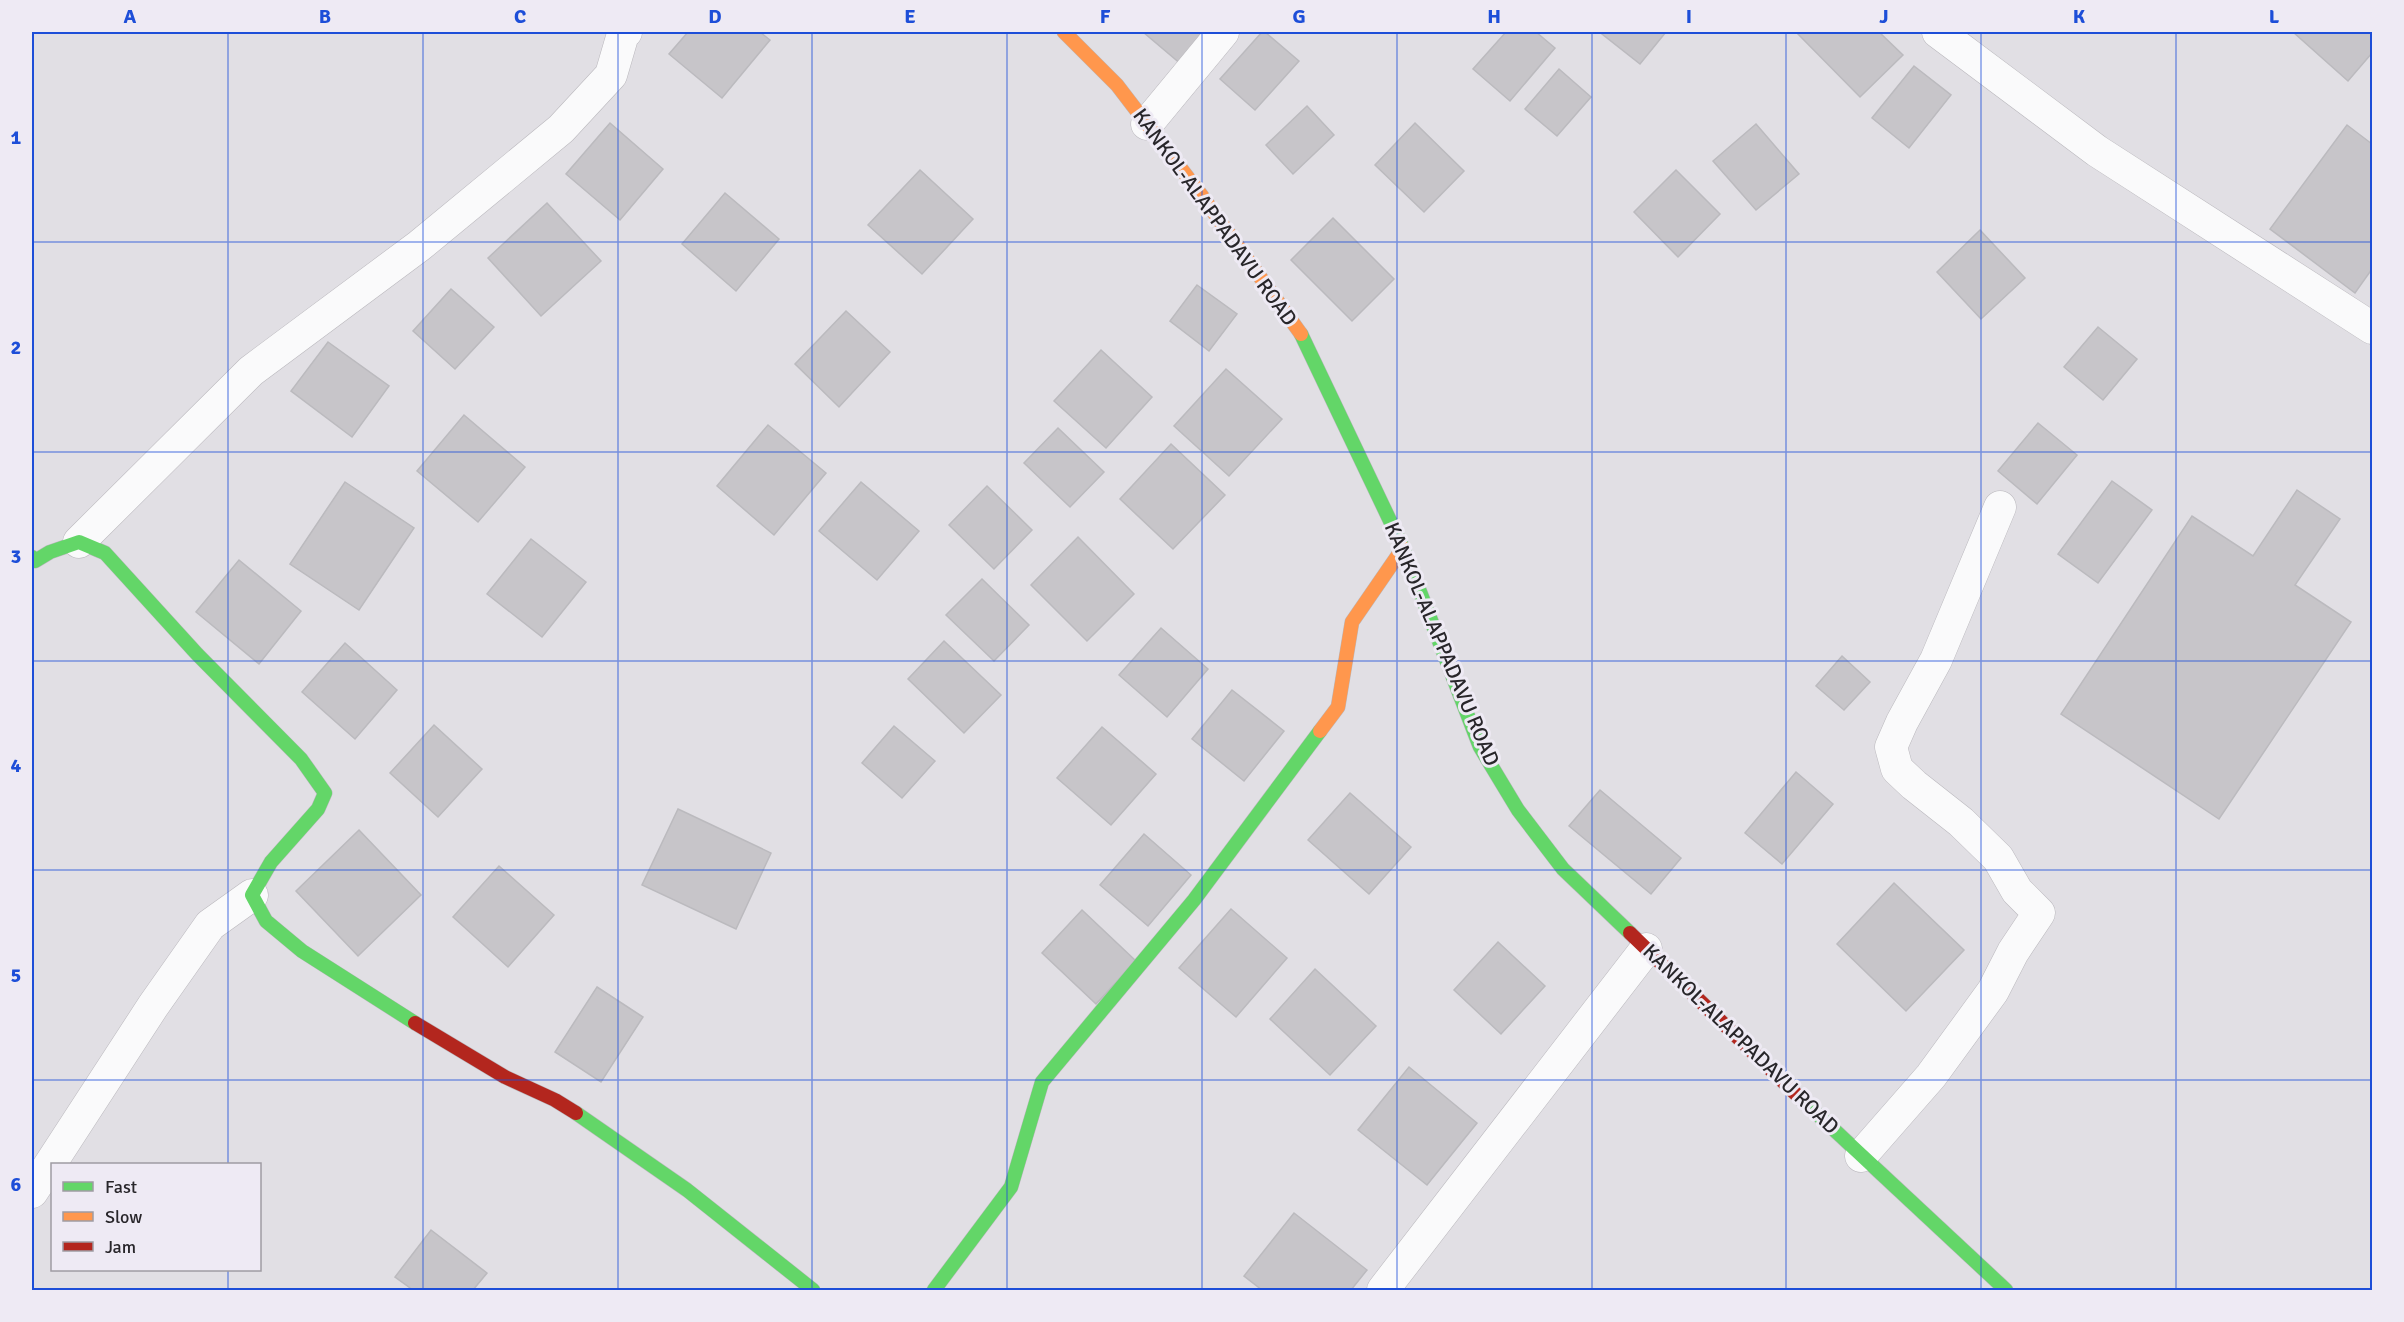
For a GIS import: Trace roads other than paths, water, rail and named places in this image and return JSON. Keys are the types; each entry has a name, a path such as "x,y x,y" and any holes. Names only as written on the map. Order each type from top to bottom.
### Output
{"street":[{"path":"32,557 35,561 50,552 79,542 251,371 419,246 561,129 611,75 624,32"},
{"name":"KANKOL-ALAPPADAVU ROAD","path":"1064,32 1117,85 1297,326 1403,548 1480,747 1512,801 1563,869 1861,1156 2006,1290"},
{"path":"1147,124 1223,32"},
{"path":"1938,32 2097,151 2373,328"},
{"path":"1861,1156 1950,1051 1993,991 2013,952 2039,913 2017,891 1998,858 1961,822 1897,769 1891,747 1936,660 2000,507"},
{"path":"32,1192 140,1025 210,926 252,895 270,862 318,809 325,793 301,759 197,654 105,553 79,542"},
{"path":"934,1290 1011,1187 1042,1082 1194,900 1338,707 1352,622 1403,548"},
{"path":"252,895 266,921 302,951 451,1046 506,1077 555,1100 608,1134 687,1190 813,1290"},
{"path":"1383,1290 1646,949"}]}
